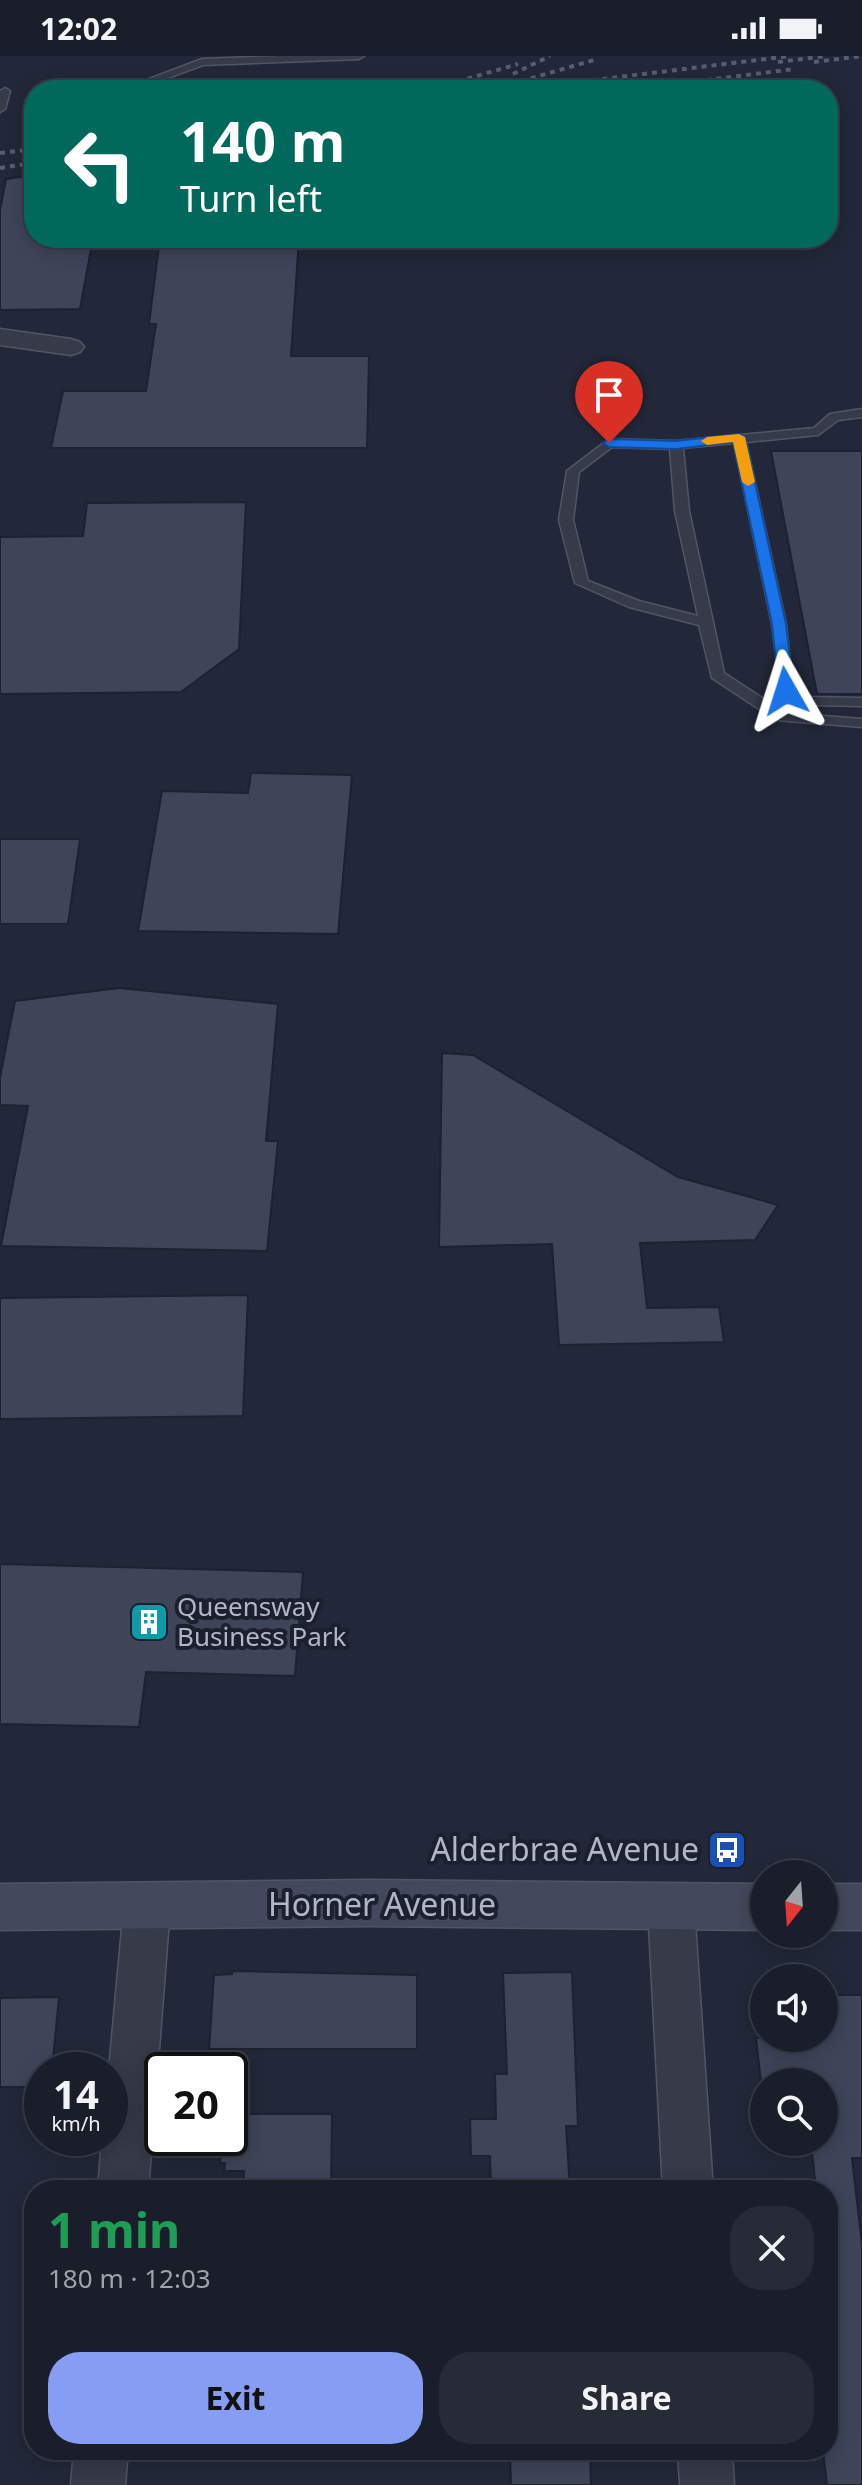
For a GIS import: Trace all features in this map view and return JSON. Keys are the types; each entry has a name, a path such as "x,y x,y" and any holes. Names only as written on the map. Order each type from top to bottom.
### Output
{"main road":[{"name":"Horner Avenue","path":"0,1907 369,1903 750,1907"},
{"path":"838,1907 862,1907"}],"street":[{"path":"0,337 71,347"},
{"path":"124,2180 147,1907"},
{"path":"671,1907 687,2180"},
{"path":"98,2485 100,2460"},
{"path":"706,2460 707,2485"}],"lane":[{"path":"144,80 202,62 359,56"},
{"path":"0,109 5,91"},
{"path":"704,622 634,604 582,583 566,520 573,471 609,443 676,445 818,431 834,417 862,413"},
{"path":"739,437 779,624 786,691 809,701 862,702"},
{"path":"676,445 682,511 717,675 781,717 862,723"}],"building":[{"path":"24,176 24,248 91,248 80,309 0,310 0,210 6,179"},
{"path":"159,248 298,248 291,356 369,356 367,448 51,448 63,391 146,391 156,324 149,324"},
{"path":"771,451 862,451 862,694 817,694"},
{"path":"246,502 239,649 181,692 0,694 0,537 83,536 87,503"},
{"path":"251,773 352,775 338,934 138,931 162,791 248,793"},
{"path":"0,839 80,839 68,924 0,924"},
{"path":"119,988 278,1004 266,1141 278,1141 267,1251 1,1246 28,1106 0,1105 0,1077 15,1001"},
{"path":"442,1053 473,1055 678,1177 778,1205 755,1240 640,1243 647,1308 719,1307 724,1342 559,1345 552,1244 439,1247"},
{"path":"248,1295 243,1416 0,1419 0,1298"},
{"name":"Queensway Business Park","path":"0,1564 303,1572 295,1676 146,1672 139,1727 0,1724"},
{"path":"232,1971 417,1975 417,2049 209,2049 214,1975 232,1974"},
{"path":"572,1972 578,2126 566,2126 569,2180 491,2180 490,2156 471,2156 470,2119 496,2119 495,2074 507,2074 503,1973"},
{"path":"838,1995 862,1995 862,2158 852,2158 862,2246 862,2485 827,2485 824,2460 838,2460 838,2180 815,2180 812,2156 838,2156 838,2068 759,2068 758,2052 838,2052"},
{"path":"59,1997 54,2052 24,2052 24,2087 0,2087 0,1998"},
{"path":"248,2114 332,2114 331,2180 244,2180 244,2171 224,2171 225,2163 220,2163 221,2156 248,2156"},
{"path":"510,2460 590,2460 591,2485 511,2485"}],"railway":[{"path":"513,74 550,56"},
{"path":"594,80 790,56"},
{"path":"778,62 826,56"},
{"path":"814,62 862,56"},
{"path":"525,80 594,60"},
{"path":"463,80 518,64"},
{"path":"707,80 794,69"},
{"path":"0,153 24,150"},
{"path":"0,168 24,164"}],"slow traffic":[{"path":"707,441 739,437 748,482"}],"place":[{"name":"Queensway Business Park","path":"149,1622"},
{"name":"Alderbrae Avenue","path":"727,1850"}],"route":[{"path":"609,443 676,445 739,437 779,624 786,691"}]}
